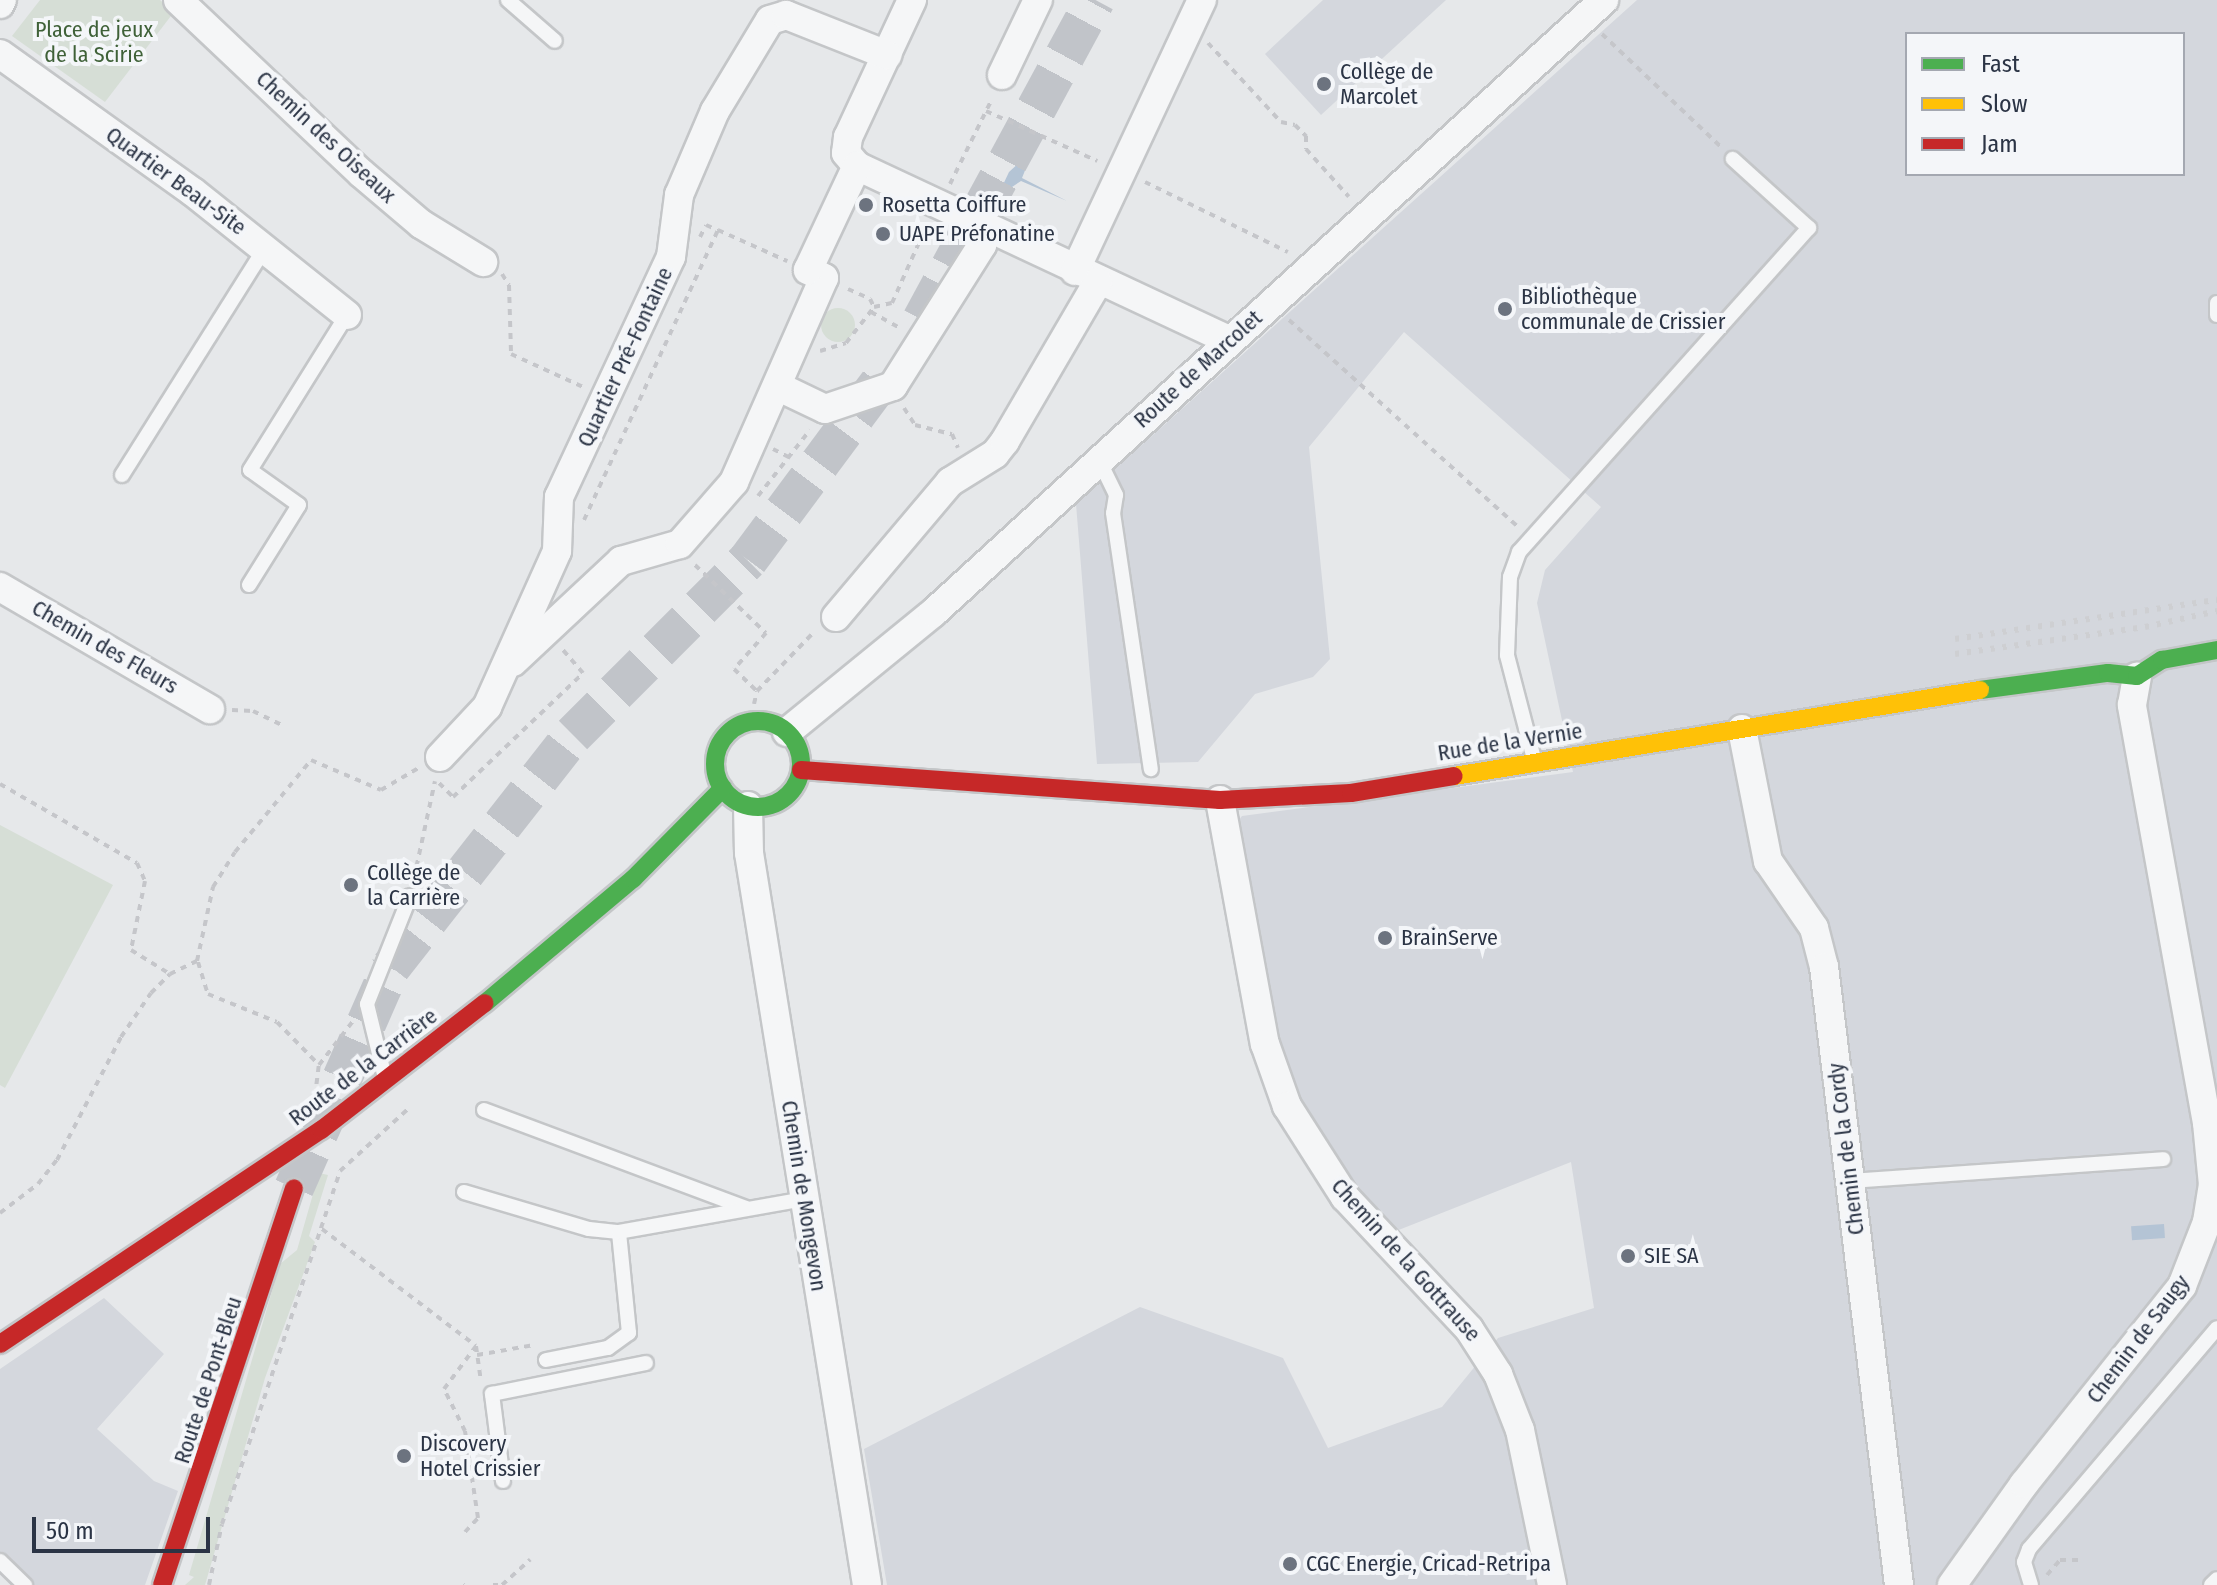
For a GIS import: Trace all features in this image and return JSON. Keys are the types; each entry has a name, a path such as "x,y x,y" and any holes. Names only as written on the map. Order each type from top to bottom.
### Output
{"street":[{"name":"Chemin des Oiseaux","path":"178,0 373,183 421,224 483,262"},
{"path":"912,0 848,137 846,153 857,166 936,207 1229,340"},
{"path":"1002,75 1038,0"},
{"name":"Route de Marcolet","path":"787,732 933,613 1604,0"},
{"name":"Quartier Pré-Fontaine","path":"438,767 487,707 557,551 559,497 671,257 679,195 760,10 786,15 887,55"},
{"path":"836,617 950,482 995,454 1005,441 1086,277 1124,172 1197,12"},
{"name":"Quartier Beau-Site","path":"0,54 265,248 347,315"},
{"path":"504,670 621,561 680,544 734,482 777,386 857,166"},
{"path":"777,386 825,409 893,386 982,245 984,229"},
{"name":"Chemin des Fleurs","path":"0,587 210,709"},
{"name":"Rue de la Vernie","path":"801,770 1220,800 1351,793 2051,678 2108,673 2137,676 2162,660 2217,650"},
{"name":"Chemin de Saugy","path":"1952,1585 2024,1484 2182,1286 2207,1222 2213,1185 2207,1123 2132,705 2137,676"},
{"path":"762,720 787,732 796,743 801,770 788,795 762,807 748,806 723,788 715,762 717,748 735,727 762,720"},
{"name":"Chemin de la Cordy","path":"1742,729 1768,861 1817,938 1899,1585"},
{"name":"Route de la Carrière","path":"0,1344 386,1083 633,879 723,788"},
{"name":"Chemin de la Gottrause","path":"1220,800 1265,1044 1277,1082 1298,1129 1345,1197 1469,1329 1498,1374 1520,1430 1552,1585"},
{"name":"Chemin de Mongevon","path":"748,806 749,853 867,1585"},
{"name":"Route de Pont-Bleu","path":"162,1585 294,1188"}],"lane":[{"path":"508,0 555,41"},
{"path":"1535,763 1506,634 1510,577 1530,538 1809,228 1733,159"},
{"path":"122,475 265,248"},
{"path":"2217,303 2217,315"},
{"path":"249,585 299,505 250,470 347,315"},
{"path":"1099,460 1116,495 1113,513 1151,769"},
{"path":"386,1083 367,1004 410,896"},
{"path":"484,1110 748,1209"},
{"path":"1850,1181 2163,1159"},
{"path":"464,1192 589,1229 619,1232 805,1199"},
{"path":"546,1360 608,1348 629,1333 619,1232"},
{"path":"2037,1582 2024,1562 2029,1549 2217,1328"},
{"path":"503,1481 492,1394 646,1363"},
{"path":"0,1561 25,1585"},
{"path":"2211,1585 2217,1579"}],"path":[{"path":"1197,12 1281,122 1295,125 1306,136 1306,149 1367,216"},
{"path":"1595,28 1733,159"},
{"path":"814,357 825,347 846,343 873,310 892,303 1002,75"},
{"path":"986,111 1124,172 1315,265"},
{"path":"706,225 870,299 873,310 923,341"},
{"path":"558,521 582,526 718,230"},
{"path":"483,262 508,279 511,354 607,399"},
{"path":"1281,313 1530,538"},
{"path":"910,421 946,431 958,442"},
{"path":"695,565 766,633 734,669 757,691"},
{"path":"754,704 757,691 813,633 836,617"},
{"path":"438,767 453,797 583,673 547,632"},
{"path":"258,713 284,726"},
{"path":"319,1065 277,1022 208,994 197,961 213,887 235,852 311,760 381,790 438,767"},
{"path":"410,896 438,767"},
{"path":"0,784 137,863 145,881 131,950 170,974"},
{"path":"0,1213 38,1184 57,1160 128,1026 170,974 197,961"},
{"path":"312,1112 319,1065 367,1004"},
{"path":"209,1585 222,1524 340,1171 415,1102"},
{"path":"322,1229 476,1346 481,1382 492,1394"},
{"path":"465,1532 478,1518 465,1431 444,1389 476,1346"},
{"path":"502,1584 530,1560"},
{"path":"2037,1582 2060,1560 2080,1560"}],"shaded area":[{"name":"Collège de Marcolet","path":"1323,0 1446,0 1321,115 1265,54"},
{"path":"1637,0 2217,0 2217,1585 887,1585 864,1449 1140,1307 1283,1358 1328,1448 1442,1407 1498,1338 1594,1308 1571,1162 1391,1233 1314,1136 1272,1044 1231,830 1242,816 1573,772 1537,603 1545,570 1601,507 1404,332 1309,447 1330,659 1313,677 1255,694 1198,762 1097,764 1076,504"},
{"path":"104,1298 164,1354 97,1429 154,1481 178,1491 145,1585 11,1585 0,1574 0,1369"}],"green space":[{"name":"Place de jeux de la Scirie","path":"40,0 160,0 174,12 105,102 12,36"},
{"path":"838,308 850,313 855,325 850,337 838,342 826,337 821,325 826,313"},
{"path":"0,825 113,885 5,1088 0,1085"},
{"path":"319,1173 328,1175 309,1236 315,1242 265,1378 205,1585 185,1585 194,1577 189,1575 280,1264 297,1250"}],"water":[{"path":"1022,160 1028,163 1022,178 1067,201 1021,181 1006,191 1001,189 1009,172"},
{"path":"2164,1224 2165,1238 2132,1240 2131,1226"}],"tunnel":[{"path":"922,320 1095,0"},
{"path":"294,1188 391,967 573,735 748,560 889,370"}],"railway":[{"path":"1955,639 2217,600"},
{"path":"1955,654 2145,627 2217,611"}],"traffic: fast":[{"path":"1980,690 2108,673 2137,676 2162,660 2217,650"},
{"path":"758,721 782,728 794,740 801,764 794,788 782,800 758,807 734,800 722,788 715,764 722,740 734,728 758,721"},
{"path":"485,1003 633,879 723,788"}],"traffic: slow":[{"path":"1454,776 1980,690"}],"traffic: jam":[{"path":"801,770 1220,800 1351,793 1454,776"},
{"path":"0,1344 321,1130 485,1003"},
{"path":"162,1585 294,1188"}],"place":[{"name":"Collège de Marcolet","path":"1324,84"},
{"name":"Rosetta Coiffure","path":"866,205"},
{"name":"UAPE Préfonatine","path":"883,234"},
{"name":"Bibliothèque communale de Crissier","path":"1505,309"},
{"name":"Collège de la Carrière","path":"351,885"},
{"name":"BrainServe","path":"1385,938"},
{"name":"SIE SA","path":"1628,1256"},
{"name":"Discovery Hotel Crissier","path":"404,1456"},
{"name":"CGC Energie, Cricad-Retripa","path":"1290,1564"}]}
